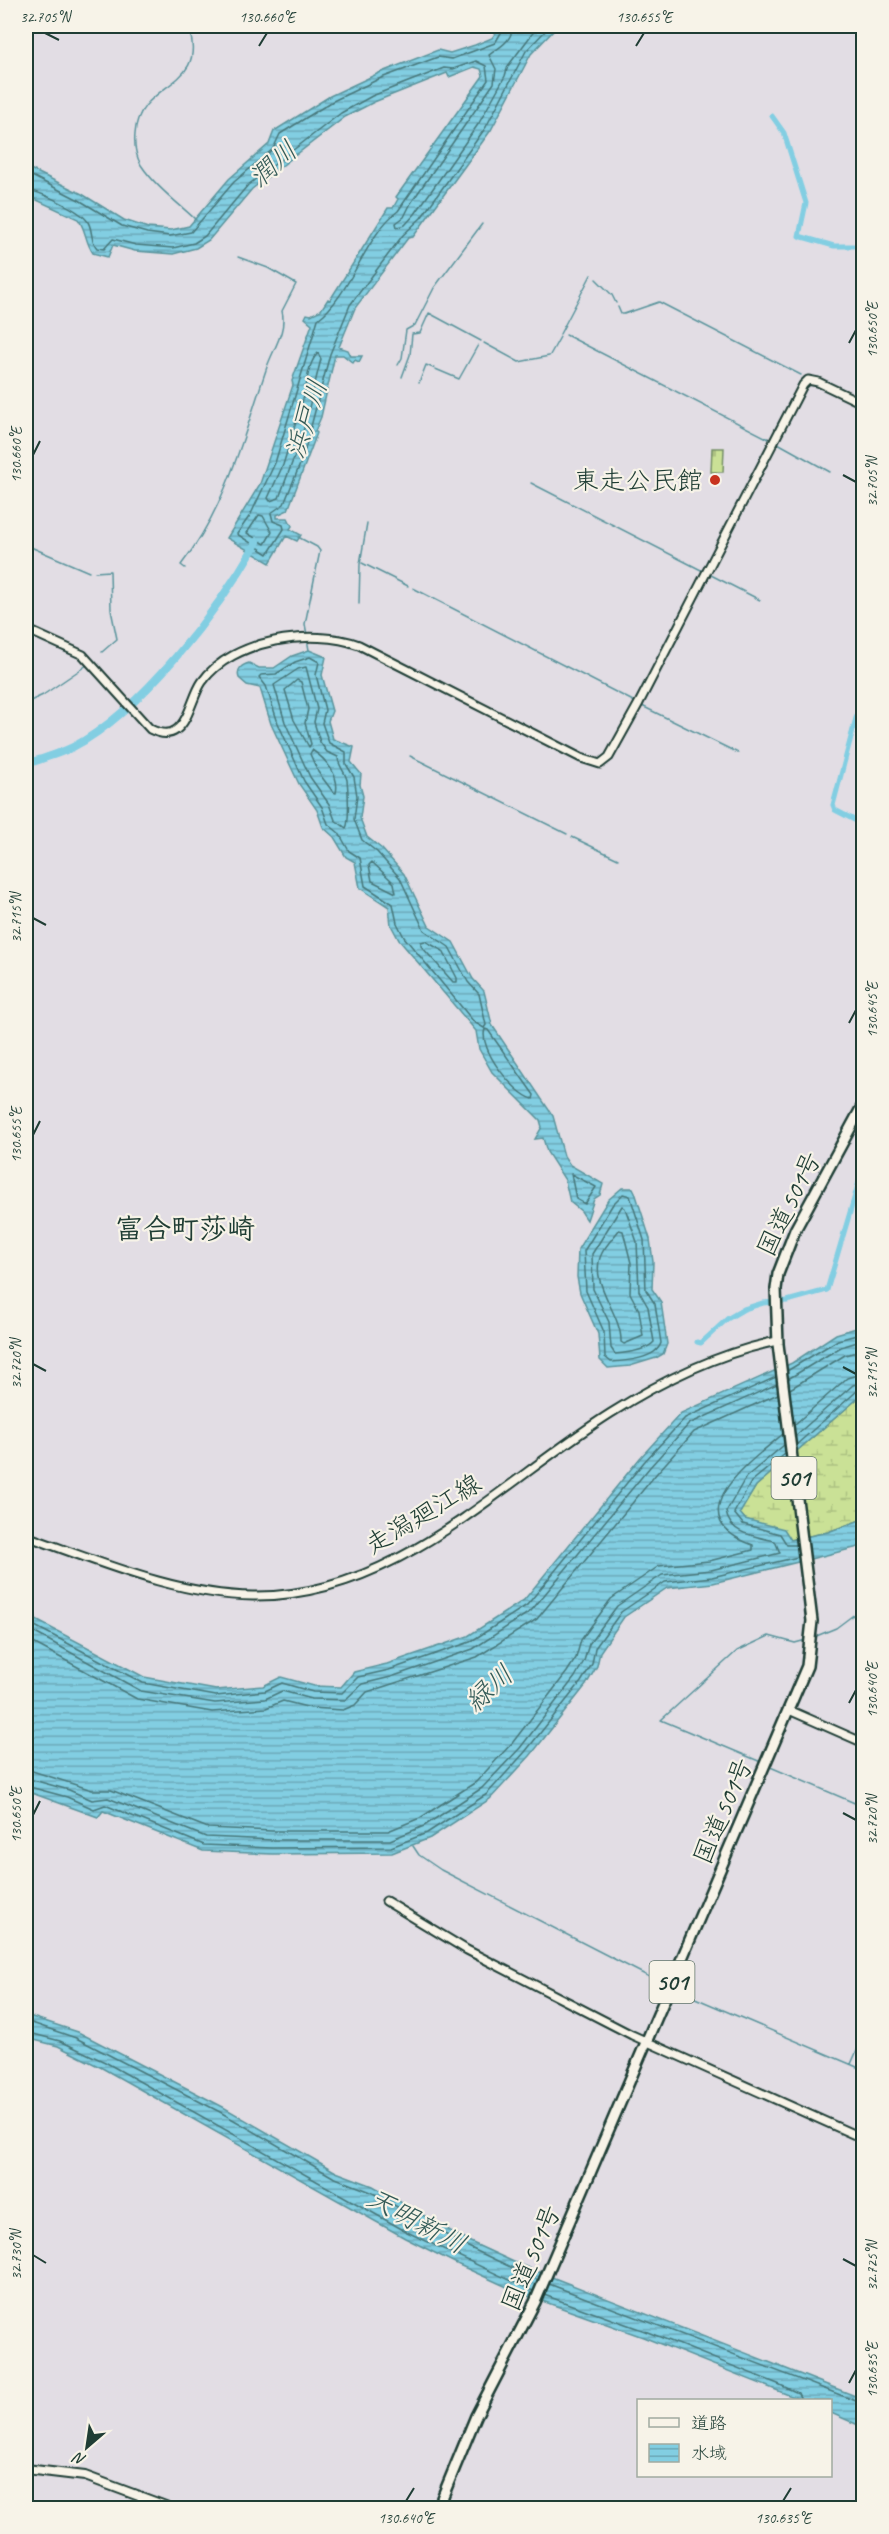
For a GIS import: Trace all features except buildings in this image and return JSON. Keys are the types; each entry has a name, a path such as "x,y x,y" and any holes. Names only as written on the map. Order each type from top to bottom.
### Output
{"highway":[{"name":"国道501号","path":"438,2508 476,2416 535,2302 795,1696 811,1651 812,1622 777,1342 778,1274 786,1250 864,1103"}],"main road":[{"path":"26,2469 85,2476 171,2508"}],"street":[{"path":"26,629 76,651 100,670 145,723 159,733 174,731 183,722 202,682 224,660 244,650 296,639 334,638 359,645 593,763 600,764 609,758 638,705 800,389 808,380 818,382 864,404"},
{"name":"走潟廻江線","path":"26,1536 156,1580 217,1593 274,1596 317,1588 376,1569 434,1537 609,1414 649,1390 728,1356 777,1342"},
{"path":"789,1710 864,1743"},
{"path":"386,1901 467,1950 647,2042 864,2139"}],"green space":[{"path":"712,448 724,448 723,472 711,472"},
{"path":"863,1394 863,1519 828,1532 790,1540 745,1519 739,1513 756,1486"}],"water":[{"name":"潤川","path":"501,26 558,26 531,54 491,130 413,237 408,238 355,308 339,347 348,350 351,356 362,356 359,362 355,360 353,363 343,355 335,355 321,417 315,431 317,433 288,510 277,515 277,518 288,518 292,526 290,529 301,535 297,541 286,536 270,563 227,538 260,484 312,324 305,318 307,314 311,315 321,310 328,299 330,300 388,208 393,208 398,199 396,197 483,76 481,69 474,67 449,77 447,73 374,102 345,117 252,189 209,240 196,248 173,254 135,251 113,245 108,257 93,253 78,219 26,195 26,167 82,194 124,220 148,228 171,230 189,226 229,179 269,144 274,131 330,96 379,73 438,50 450,53 475,45 492,38"},
{"path":"309,650 326,657 322,675 332,711 328,721 333,739 354,747 351,762 361,774 360,785 363,796 360,818 367,837 382,849 404,874 429,926 453,942 473,979 484,991 492,1025 553,1116 564,1156 570,1165 603,1184 600,1195 594,1199 587,1220 581,1211 570,1202 565,1180 547,1152 543,1138 535,1139 542,1127 540,1120 492,1072 479,1049 476,1031 399,940 391,925 389,907 360,888 355,862 346,857 334,837 323,827 317,810 299,784 271,724 260,688 247,685 239,678 239,670 246,664 249,663 259,668 274,668 292,656"},
{"path":"622,1188 633,1188 650,1239 653,1262 652,1289 661,1302 667,1344 663,1354 656,1358 630,1366 608,1368 600,1360 598,1334 580,1293 577,1277 578,1249 608,1200"},
{"name":"緑川","path":"863,1326 863,1394 756,1486 740,1513 745,1519 784,1529 791,1540 828,1532 863,1519 863,1546 713,1583 667,1588 624,1617 600,1652 597,1666 586,1685 530,1756 490,1799 430,1838 392,1853 272,1854 203,1851 103,1811 98,1817 26,1791 26,1602 34,1604 36,1620 144,1677 216,1690 263,1686 281,1677 314,1686 341,1687 354,1672 387,1664 468,1636 524,1600 640,1458 681,1413 792,1363 836,1334"},
{"name":"天明新川","path":"26,2015 78,2032 223,2107 336,2172 373,2186 466,2240 516,2263 863,2399 863,2427 832,2413 832,2399 798,2399 643,2337 520,2293 459,2265 405,2238 102,2068 58,2046 26,2038"}],"waterway":[{"path":"188,26 192,47 190,63 182,74 148,103 139,116 135,142 138,158 147,173 196,220"},
{"path":"772,116 784,133 806,203 799,236 834,246 864,246"},
{"path":"398,365 402,358 406,330 415,325 434,288 482,224"},
{"path":"185,568 181,565 210,519 232,470 281,333 282,311 296,284 268,268 238,257"},
{"path":"560,334 591,275"},
{"path":"596,279 612,295 616,303"},
{"path":"618,307 621,314 624,314 659,302 801,375"},
{"path":"402,377 410,355 412,334 420,333 429,313 481,341"},
{"path":"566,335 771,440"},
{"path":"550,355 560,337"},
{"path":"484,343 519,362 549,356"},
{"path":"419,383 426,365 459,379 478,345"},
{"path":"776,442 830,472"},
{"path":"531,483 703,571"},
{"path":"359,604 360,564 367,523"},
{"path":"298,537 320,551 305,624 307,635"},
{"name":"浜戸川","path":"26,764 73,747 99,731 126,709 152,684 200,627 257,542"},
{"path":"26,545 89,572"},
{"path":"362,563 408,586"},
{"path":"95,572 110,571 111,610 117,639 102,652"},
{"path":"707,573 760,600"},
{"path":"413,588 635,702"},
{"path":"307,639 309,650"},
{"path":"26,703 43,695 87,665"},
{"path":"864,688 833,805 835,810 864,825"},
{"path":"642,706 738,753"},
{"path":"410,756 567,834"},
{"path":"572,837 618,859"},
{"path":"697,1342 701,1343 727,1319 744,1309 827,1290 864,1165"},
{"path":"814,1637 836,1628 856,1613 864,1593"},
{"path":"761,1762 661,1720 737,1651 769,1636 795,1643 806,1640"},
{"path":"768,1766 864,1807"},
{"path":"413,1846 419,1855 441,1870 663,1984"},
{"path":"674,1989 864,2070"},
{"path":"851,2064 864,2035"}],"place":[{"name":"東走公民館","path":"715,480"}],"district":[{"name":"富合町莎崎","path":"185,1228"}]}
